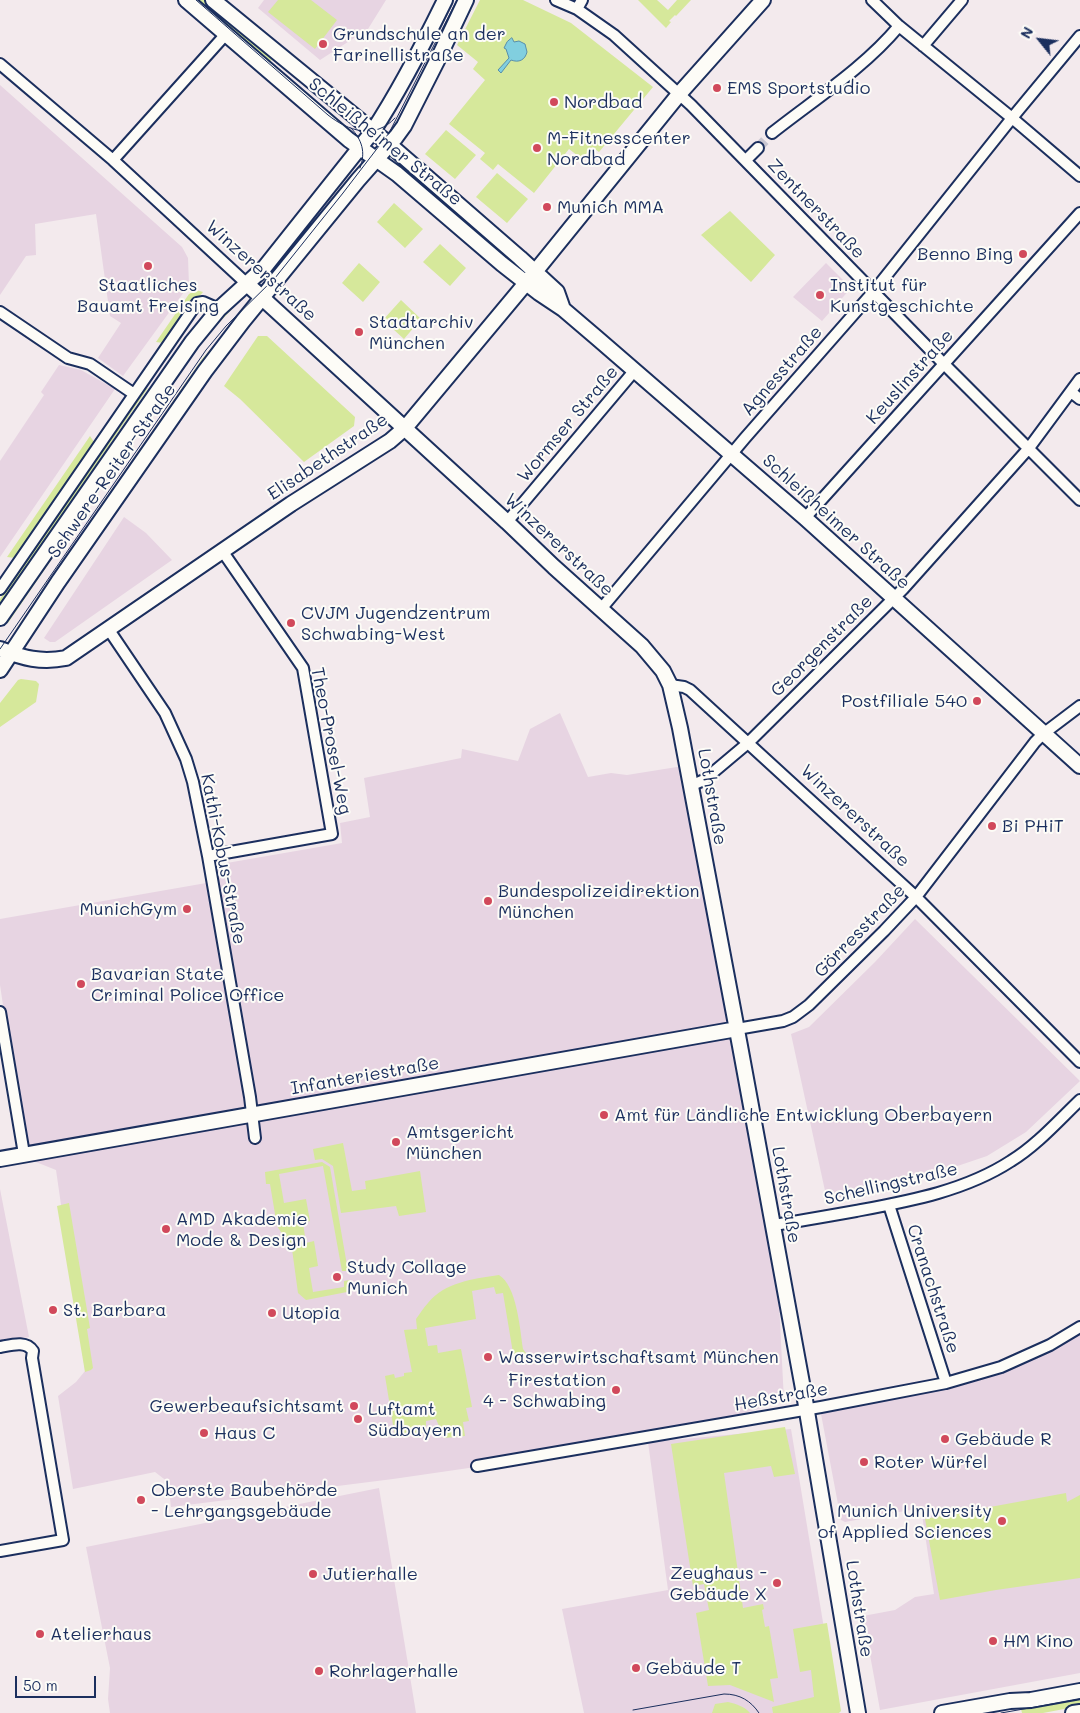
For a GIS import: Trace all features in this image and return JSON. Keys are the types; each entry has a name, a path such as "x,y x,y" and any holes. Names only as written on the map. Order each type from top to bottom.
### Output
{"street":[{"name":"Schleißheimer Straße","path":"186,0 359,148 404,180 526,283 563,309 806,518 1080,766"},
{"name":"Schleißheimer Straße","path":"212,0 390,145 535,272 557,292 563,309"},
{"name":"Schwere-Reiter-Straße","path":"0,618 192,342 219,309 264,268 372,131 384,114 445,0"},
{"name":"Schwere-Reiter-Straße","path":"0,670 6,651 243,321 404,126 466,0"},
{"name":"Zentnerstraße","path":"556,0 580,5 666,83 680,93 944,364 1080,500"},
{"name":"Elisabethstraße","path":"6,651 29,658 49,661 66,658 291,504 390,441 405,428 526,283 680,93 763,0"},
{"path":"872,0 899,26 1080,176"},
{"path":"924,46 962,0"},
{"path":"772,133 870,56 899,26"},
{"path":"113,160 226,34"},
{"name":"Agnesstraße","path":"601,609 732,454 874,291 1080,36"},
{"name":"Winzererstraße","path":"0,64 113,160 507,522 554,568 601,609 652,657 663,671 670,685 690,690 748,742 916,898 1080,1062"},
{"path":"746,160 758,148"},
{"name":"Keuslinstraße","path":"806,518 1080,213"},
{"name":"Schwere-Reiter-Straße","path":"0,589 197,303 203,302 219,309"},
{"path":"0,312 68,358 90,364 134,394"},
{"name":"Wormser Straße","path":"507,522 634,370"},
{"name":"Georgenstraße","path":"690,786 704,780 748,742 894,598 1029,448 1080,379"},
{"path":"143,381 163,385"},
{"path":"1071,392 1080,399"},
{"name":"Theo-Prosel-Weg","path":"208,856 332,834 303,668 222,552"},
{"name":"Kathi-Kobus-Straße","path":"109,630 165,713 186,759 193,782 208,856 252,1114"},
{"name":"Lothstraße","path":"670,685 680,728 773,1225 858,1713"},
{"name":"Görresstraße","path":"737,1029 783,1021 794,1017 803,1010 916,898 1029,749 1043,734 1080,706"},
{"path":"0,1012 24,1154"},
{"name":"Infanteriestraße","path":"0,1159 737,1029"},
{"name":"Schellingstraße","path":"773,1225 889,1205 952,1190 1012,1161 1080,1100"},
{"path":"252,1114 255,1138"},
{"name":"Cranachstraße","path":"889,1205 946,1383"},
{"name":"Heßstraße","path":"477,1466 806,1410 946,1383 1001,1367 1050,1345 1080,1327"},
{"path":"0,1346 16,1344 29,1346 33,1350 32,1358 63,1540 0,1551"},
{"path":"942,1713 1010,1700 1031,1700 1080,1690"},
{"path":"1073,1713 1080,1712"}],"shaded area":[{"name":"Grundschule an der Farinellistraße","path":"264,0 386,0 368,29 320,60 258,8"},
{"path":"0,85 182,247 188,258 189,285 123,376 98,358 121,323 110,316 96,214 35,224 36,255 26,256 0,295"},
{"name":"Institut für Kunstgeschichte","path":"826,263 851,288 822,321 793,297"},
{"path":"59,365 81,370 115,389 0,557 0,461 44,395 41,392"},
{"path":"124,517 146,533 172,560 55,642 50,642 44,638"},
{"path":"560,713 588,777 611,773 627,775 677,767 685,768 775,1224 784,1401 651,1442 791,1429 838,1713 584,1713 562,1609 668,1590 648,1442 393,1479 171,1507 168,1482 155,1472 73,1489 58,1396 76,1382 85,1371 56,1170 26,1158 0,985 0,919 212,882 221,864 342,843 340,823 370,817 364,778 461,758 462,749 518,761 530,729"},
{"path":"915,919 1080,1081 1026,1132 987,1156 919,1179 827,1200 791,1034 809,1027 875,962"},
{"path":"0,1189 29,1337 0,1342"},
{"name":"Munich University of Applied Sciences","path":"1080,1332 1080,1673 880,1710 863,1616 895,1610 915,1597 934,1594 921,1508 845,1522 841,1520 821,1414 991,1374"},
{"path":"379,1488 416,1713 110,1713 108,1699 110,1668 86,1547"}],"green space":[{"path":"193,0 208,0 276,55 267,65"},
{"path":"278,0 311,0 337,20 315,49 268,12"},
{"name":"Nordbad","path":"480,0 523,0 571,23 653,87 599,152 592,147 582,159 569,149 534,193 498,164 493,170 480,159 485,153 449,124 485,80 473,69 478,62 457,45"},
{"path":"638,0 657,0 668,10 677,0 691,0 669,21 671,22 666,28"},
{"path":"446,130 476,155 455,179 425,154"},
{"path":"497,173 528,199 507,223 476,197"},
{"path":"394,203 423,229 405,248 377,222"},
{"path":"730,211 775,255 751,282 701,235"},
{"path":"440,244 466,268 450,286 423,262"},
{"path":"359,263 380,282 363,302 342,283"},
{"path":"196,290 203,292 193,304 190,303 163,343 156,342 189,294"},
{"path":"401,300 421,319 404,339 383,320"},
{"path":"232,302 235,306 196,349 8,623 5,621 176,375"},
{"path":"243,313 20,630 17,628 202,359"},
{"path":"258,336 267,336 355,417 354,426 304,462 240,399 224,386"},
{"path":"148,388 0,605 0,599 144,389"},
{"path":"90,436 94,442 15,558 7,557"},
{"path":"18,680 36,681 39,684 36,702 0,727 0,703"},
{"path":"343,1143 352,1191 366,1189 365,1181 420,1171 426,1212 399,1216 396,1206 341,1213 333,1166 322,1159 315,1160 313,1149"},
{"path":"322,1162 330,1167 348,1271 342,1271 323,1166 279,1174 284,1203 306,1199 310,1221 303,1223 306,1243 314,1241 318,1266 309,1268 313,1292 344,1287 344,1281 350,1280 350,1287 347,1292 306,1300 298,1293 292,1249 277,1226 270,1184 266,1184 265,1172"},
{"path":"69,1203 90,1328 87,1329 93,1368 85,1372 57,1206"},
{"path":"499,1275 510,1288 514,1298 523,1349 528,1356 514,1359 503,1293 496,1294 494,1287 472,1291 476,1319 425,1328 428,1346 437,1345 438,1353 461,1349 472,1407 466,1408 469,1421 463,1422 465,1436 444,1438 436,1419 426,1421 426,1432 395,1437 385,1376 394,1374 395,1378 404,1376 404,1373 412,1372 404,1330 417,1329 416,1319 426,1305 443,1290 460,1283"},
{"path":"785,1427 795,1474 774,1477 771,1466 724,1473 743,1608 763,1604 764,1609 762,1610 765,1627 769,1626 778,1678 770,1679 774,1702 730,1685 708,1686 696,1613 709,1610 704,1584 693,1586 671,1444"},
{"path":"1066,1493 1067,1502 1080,1495 1080,1578 940,1600 925,1519"},
{"path":"827,1623 841,1711 839,1713 773,1713 772,1707 814,1697 811,1670 800,1672 793,1629"},
{"path":"1080,1696 1080,1706 1043,1713 1022,1713 1020,1705"},
{"path":"728,1702 743,1707 750,1713 712,1713 715,1704"}],"water":[{"path":"512,38 514,42 519,41 525,44 527,52 521,60 511,60 501,73 498,70 509,58 504,48"}],"tunnel":[{"path":"758,148 772,133"}],"tram line":[{"path":"196,0 336,121 353,129 370,131 387,125 395,118"},
{"path":"0,649 206,350 226,326 275,278 389,133 457,0"},
{"path":"351,128 362,146 363,157 360,168"},
{"path":"633,1710 724,1694 735,1695 744,1699 759,1713"},
{"path":"1001,1713 1080,1699"}],"place":[{"name":"Grundschule an der Farinellistraße","path":"323,44"},
{"name":"EMS Sportstudio","path":"717,88"},
{"name":"Nordbad","path":"554,102"},
{"name":"M-Fitnesscenter Nordbad","path":"537,148"},
{"name":"Munich MMA","path":"547,207"},
{"name":"Benno Bing","path":"1023,254"},
{"name":"Staatliches Bauamt Freising","path":"148,266"},
{"name":"Institut für Kunstgeschichte","path":"820,295"},
{"name":"Stadtarchiv München","path":"359,332"},
{"name":"CVJM Jugendzentrum Schwabing-West","path":"291,623"},
{"name":"Postfiliale 540","path":"977,701"},
{"name":"Bi PHiT","path":"992,826"},
{"name":"Bundespolizeidirektion München","path":"488,901"},
{"name":"MunichGym","path":"187,909"},
{"name":"Bavarian State Criminal Police Office","path":"81,984"},
{"name":"Amt für Ländliche Entwicklung Oberbayern","path":"604,1115"},
{"name":"Amtsgericht München","path":"396,1142"},
{"name":"AMD Akademie Mode & Design","path":"166,1229"},
{"name":"Study Collage Munich","path":"337,1277"},
{"name":"St. Barbara","path":"53,1310"},
{"name":"Utopia","path":"272,1313"},
{"name":"Wasserwirtschaftsamt München","path":"488,1357"},
{"name":"Firestation 4 - Schwabing","path":"616,1390"},
{"name":"Gewerbeaufsichtsamt","path":"354,1406"},
{"name":"Luftamt Südbayern","path":"358,1419"},
{"name":"Haus C","path":"204,1433"},
{"name":"Gebäude R","path":"945,1439"},
{"name":"Roter Würfel","path":"864,1462"},
{"name":"Oberste Baubehörde - Lehrgangsgebäude","path":"141,1500"},
{"name":"Munich University of Applied Sciences","path":"1002,1521"},
{"name":"Jutierhalle","path":"313,1574"},
{"name":"Zeughaus - Gebäude X","path":"777,1583"},
{"name":"Atelierhaus","path":"40,1634"},
{"name":"HM Kino","path":"993,1641"},
{"name":"Gebäude T","path":"636,1668"},
{"name":"Rohrlagerhalle","path":"319,1671"}]}
